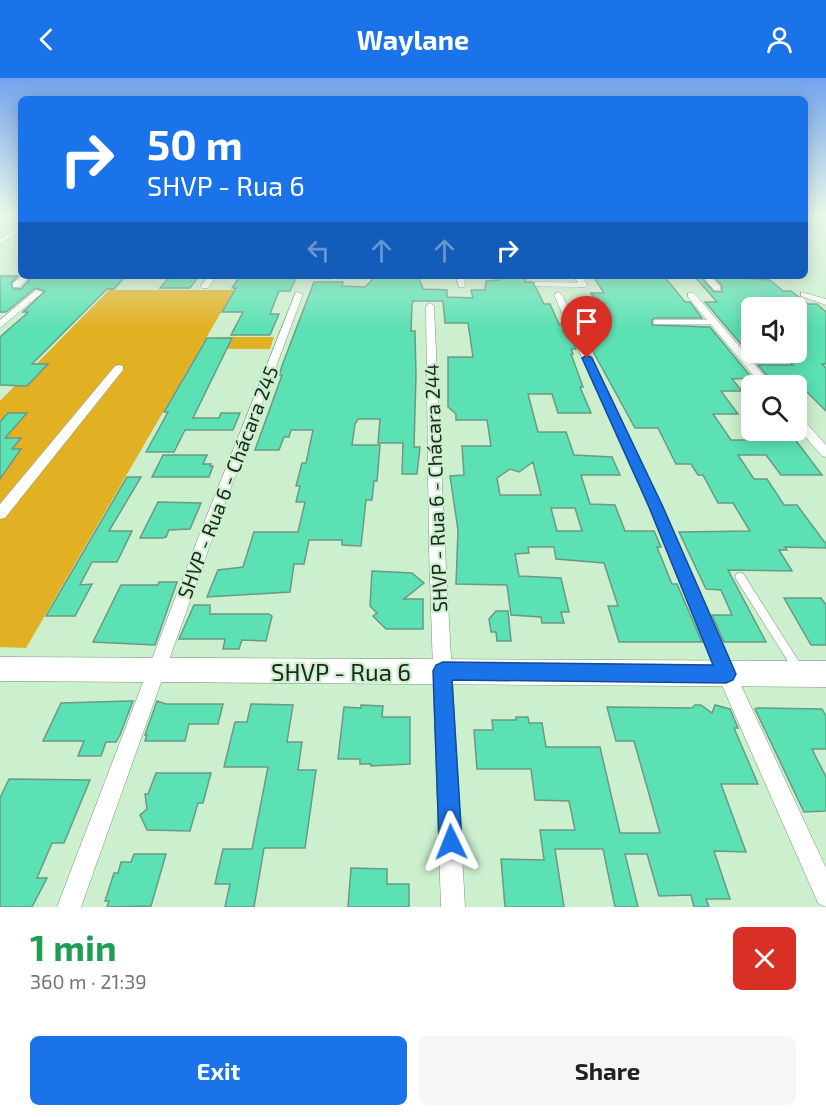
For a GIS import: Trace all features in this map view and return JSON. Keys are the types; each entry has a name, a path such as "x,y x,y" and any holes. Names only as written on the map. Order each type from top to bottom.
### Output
{"street":[{"path":"16,285 23,279"},
{"path":"205,286 210,279"},
{"path":"580,279 583,285"},
{"path":"709,279 717,288"},
{"path":"0,325 39,292"},
{"name":"SHVP - Rua 6 - Chácara 245","path":"69,907 299,294"},
{"path":"804,294 826,302"},
{"path":"558,295 656,507 726,674 826,896"},
{"path":"691,295 759,375"},
{"name":"SHVP - Rua 6 - Chácara 244","path":"430,306 453,907"},
{"path":"0,514 119,368"},
{"path":"807,431 826,453"},
{"name":"SHVP - Rua 6","path":"0,669 814,674"}],"lane":[{"path":"537,284 583,285"},
{"path":"569,318 603,321"},
{"path":"656,322 714,322"},
{"path":"740,577 814,674"}],"shaded area":[{"path":"109,290 234,290 26,648 0,647 0,401"},
{"path":"220,337 274,337 270,349 218,349"}],"building":[{"path":"0,276 18,276 11,283 13,289 21,289 30,279 123,279 114,289 107,289 32,364 48,364 27,386 0,385 0,337 28,312 23,312 45,291 35,288 6,312 0,312"},
{"path":"168,279 197,279 190,288 160,288"},
{"path":"238,279 296,279 290,291 279,291 270,314 279,314 270,335 231,335 243,312 222,312 236,288 232,288"},
{"path":"373,279 419,279 423,289 447,290 447,297 473,298 471,290 485,290 486,281 526,279 525,282 533,282 544,304 550,304 559,324 564,324 576,349 571,349 573,354 571,354 583,387 580,387 591,413 558,413 552,394 528,394 538,432 566,432 574,455 612,457 620,475 581,475 590,504 615,505 625,531 654,531 661,547 657,547 672,584 677,584 702,642 619,642 608,606 618,606 604,563 556,559 554,547 528,547 529,553 515,554 519,576 561,578 569,612 561,612 564,623 542,623 541,617 511,615 507,585 456,584 458,530 450,476 464,475 462,446 491,446 487,420 456,420 456,414 448,407 448,357 473,357 468,323 445,323 443,301 413,301 412,305 411,331 415,331 416,375 414,447 420,447 417,474 402,474 403,443 378,443 380,419 358,419 355,424 352,445 380,445 377,481 374,481 372,500 366,500 361,546 342,545 342,540 309,540 304,564 294,564 290,592 207,597 218,570 243,567 254,532 298,532 305,502 296,502 300,486 296,486 302,463 306,463 313,430 291,430 289,437 284,437 279,450 255,450 282,375 279,375 283,363 314,282 343,282 342,286 365,287","holes":["533,462 541,495 500,495 497,478 510,469 519,472","551,508 575,508 582,531 557,531"]},
{"path":"595,279 666,279 685,302 690,302 702,318 655,318 652,320 652,325 710,327 750,375 741,375 741,379 732,379 741,391 721,391 738,414 713,414 731,440 796,441 822,475 781,475 766,455 738,455 754,479 767,479 784,505 797,505 826,544 826,548 785,547 787,550 779,550 792,571 728,570 766,642 724,642 712,615 732,615 721,590 706,589 679,532 750,531 733,503 718,503 703,475 698,475 691,464 676,464 658,428 635,428 578,324 608,324 591,293 604,293"},
{"path":"697,279 703,279 714,292 722,292 722,286 716,279 770,280 783,291 791,291 799,297 741,297 741,344 705,302 717,302"},
{"path":"807,303 817,304 826,312 826,364 822,364 826,368 826,411 807,392 807,375 766,375 758,365 793,365 791,363 807,363"},
{"path":"207,338 232,338 193,418 219,418 221,413 240,413 233,430 185,430 174,452 146,452 168,412 164,412"},
{"path":"8,413 27,413 5,438 21,438 12,449 21,449 0,479 0,422"},
{"path":"163,455 207,455 203,464 213,466 209,477 152,477"},
{"path":"127,477 141,477 109,531 132,531 117,562 92,562 80,585 92,584 75,616 46,616"},
{"path":"158,502 201,503 190,529 169,530 166,537 162,538 140,538"},
{"path":"372,571 412,573 424,583 404,599 423,599 423,629 386,629 373,616 377,613 370,606"},
{"path":"159,582 177,582 155,645 93,642 121,585 158,585"},
{"path":"784,598 821,598 826,605 826,645 811,645"},
{"path":"194,605 210,605 210,614 269,614 272,616 266,641 242,640 239,649 223,649 225,639 179,639"},
{"path":"496,611 508,611 511,641 497,641 496,632 491,632 489,619"},
{"path":"133,701 116,742 106,742 101,756 78,756 84,741 43,741 61,703"},
{"path":"157,701 166,704 223,704 218,724 189,724 185,741 145,741"},
{"path":"251,704 293,705 287,742 302,742 298,770 316,770 305,848 264,848 254,907 225,907 230,884 215,884 223,849 252,849 268,767 224,767 235,722 247,722"},
{"path":"361,705 383,706 382,717 410,717 410,764 371,766 371,764 360,764 360,759 338,759 344,707 361,708"},
{"path":"695,705 701,705 712,713 715,705 730,709 738,728 734,728 758,784 721,784 746,852 714,851 730,899 706,899 709,907 694,907 691,895 659,896 647,854 625,854 638,907 615,907 603,849 555,849 564,907 505,907 501,859 544,860 540,830 575,830 569,801 535,800 531,769 477,769 474,730 493,730 492,720 516,720 516,717 528,717 529,723 542,723 546,747 600,747 620,833 660,833 634,741 616,741 607,707 692,708"},
{"path":"755,709 822,709 826,716 826,749 812,749 826,777 826,811 804,812"},
{"path":"156,773 211,773 203,803 198,803 190,831 147,830 140,815 147,809 145,794 148,794"},
{"path":"9,779 90,780 64,843 52,843 37,878 47,878 32,907 0,907 0,798"},
{"path":"134,854 166,854 151,906 107,907 109,901 105,901 114,873 118,873 121,862 131,862"},
{"path":"351,868 387,869 387,884 409,884 409,907 348,907"}],"route":[{"path":"451,842 443,671 726,674 656,507 587,358"}]}
